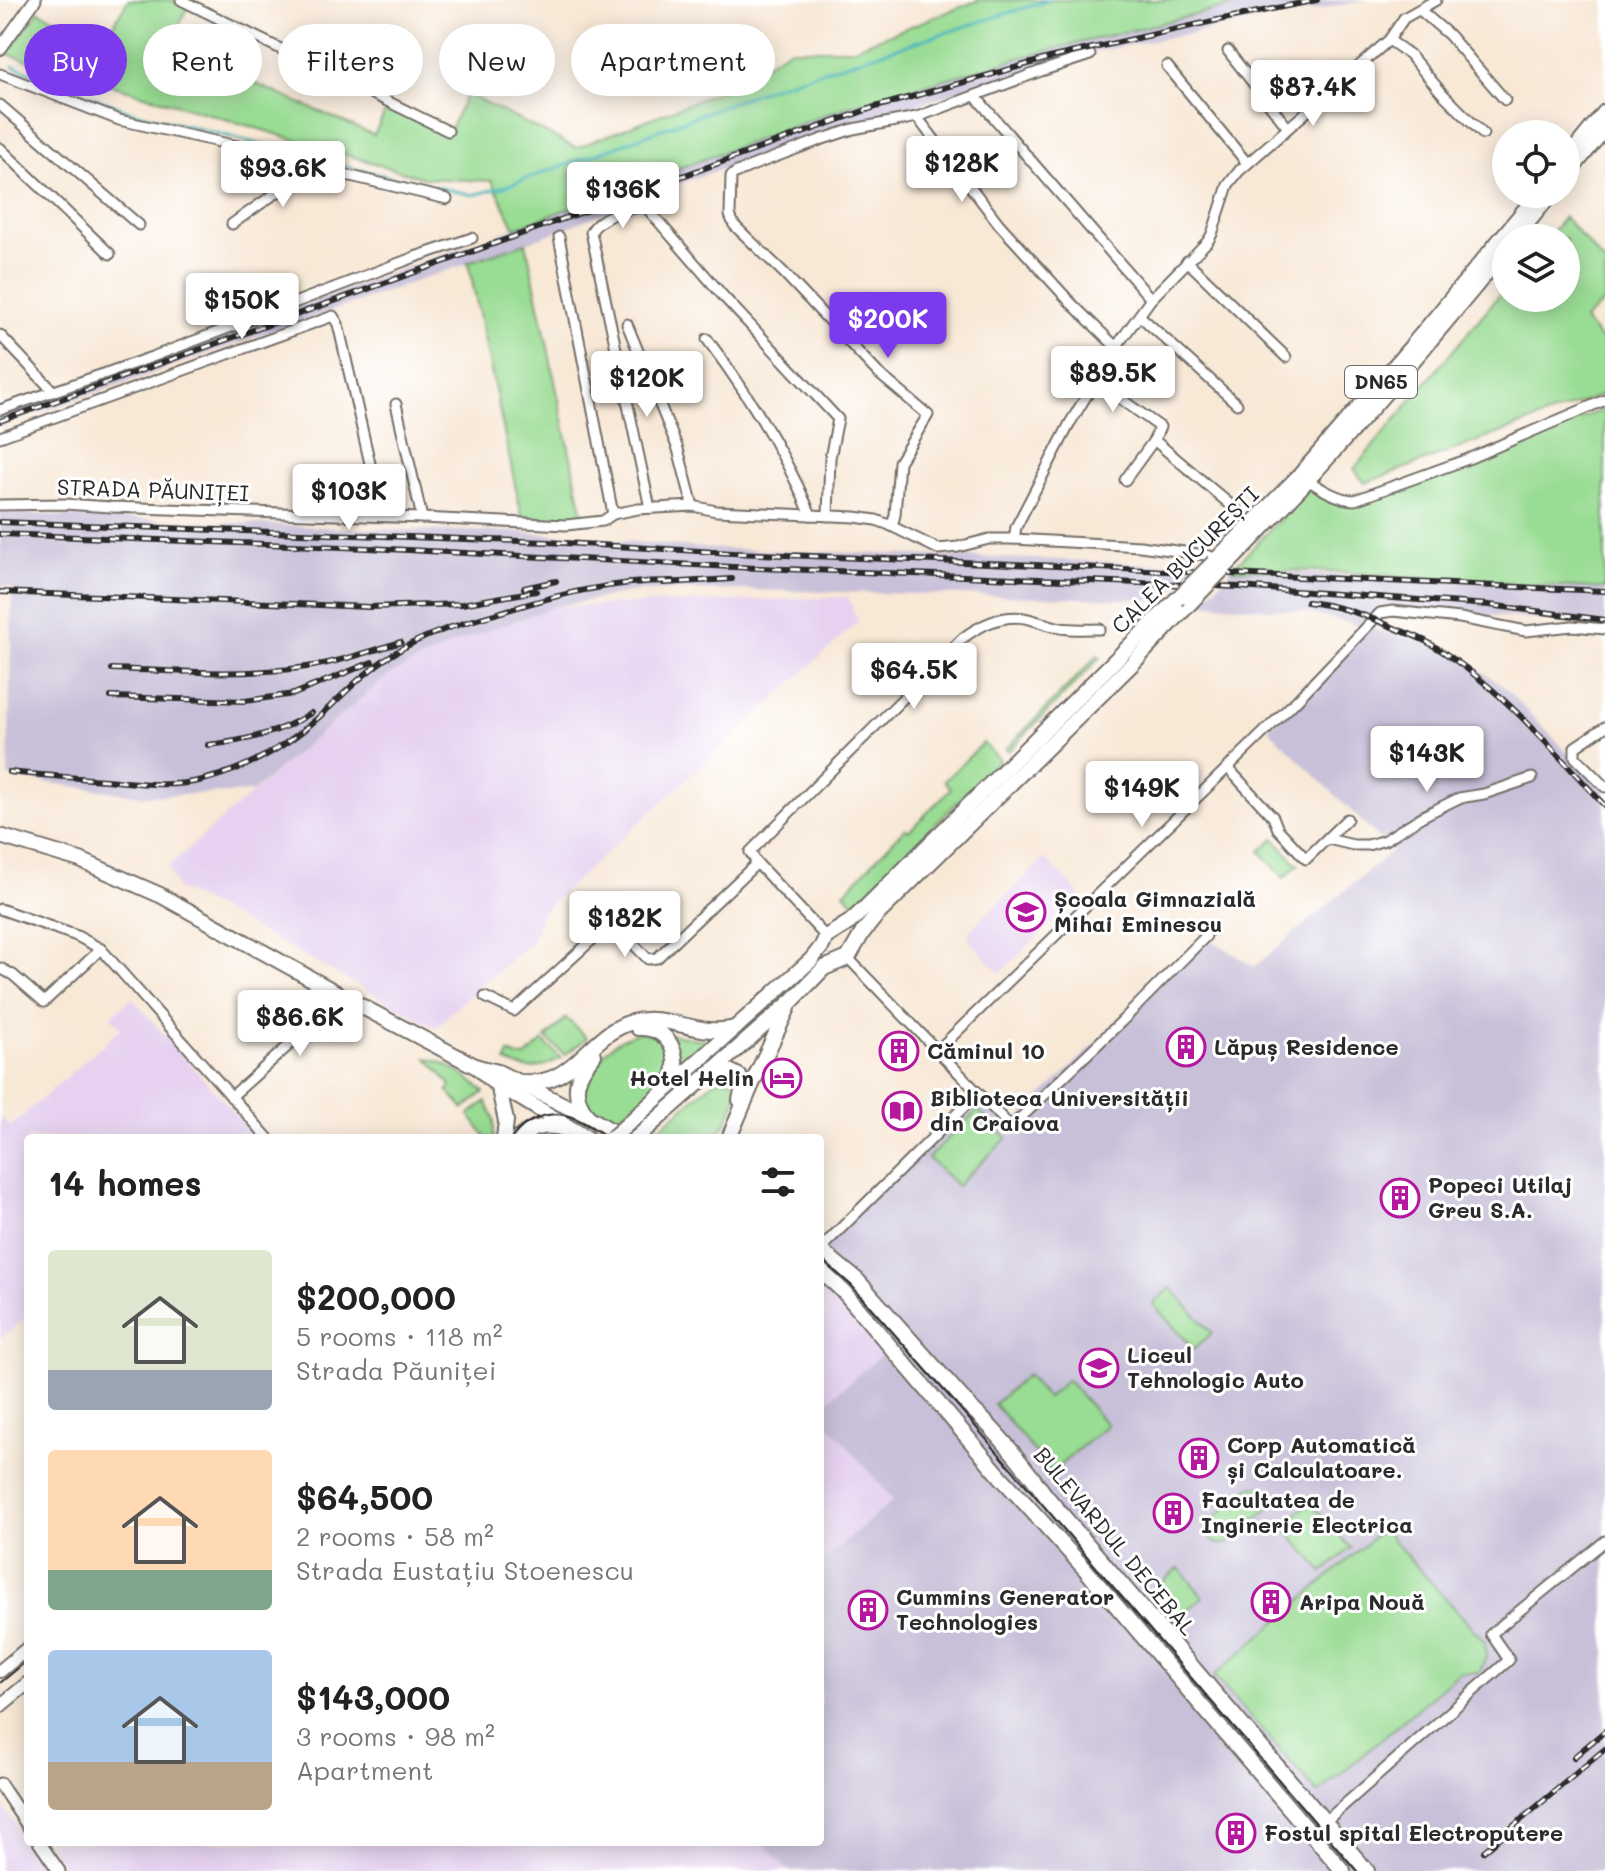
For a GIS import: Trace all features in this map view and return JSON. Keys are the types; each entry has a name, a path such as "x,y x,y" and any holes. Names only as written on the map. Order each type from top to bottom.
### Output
{"main road":[{"path":"1580,143 1605,112"},
{"path":"1580,159 1605,128"},
{"name":"CALEA BUCUREȘTI","path":"1304,478 1526,208"},
{"path":"1526,224 1540,208"},
{"name":"CALEA BUCUREȘTI","path":"620,1134 644,1121 706,1076 792,1001 824,968 846,956 876,916 1304,478 1419,354 1492,266"},
{"name":"CALEA BUCUREȘTI","path":"638,1134 665,1093 811,960 828,938 867,906 1144,643"},
{"path":"0,836 80,860 149,890 477,1067 498,1084 580,1134"},
{"path":"843,932 849,937 846,956 830,960 825,956 828,938 843,932"},
{"path":"731,1134 792,1001"},
{"path":"515,1081 543,1083 562,1074 597,1043 630,1023 656,1020 702,1030 736,1028"},
{"path":"588,1117 578,1104 576,1084 583,1067 594,1054 627,1031 641,1027 655,1029 665,1036 672,1047 675,1071 665,1093"},
{"path":"477,1067 498,1072 617,1134"},
{"path":"706,1076 729,1071 742,1081 742,1094 725,1134"},
{"path":"498,1084 506,1121 504,1134"},
{"path":"526,1134 551,1125 579,1134"},
{"name":"BULEVARDUL DECEBAL","path":"824,1252 857,1280 970,1407 989,1424 1046,1496 1367,1871"},
{"name":"BULEVARDUL DECEBAL","path":"824,1274 849,1298 1001,1477 1085,1569 1343,1871"},
{"path":"0,1671 24,1651"},
{"path":"0,1706 24,1686"}],"street":[{"path":"2,41 35,0"},
{"path":"181,0 448,131"},
{"path":"1014,539 1016,527 1070,423 1116,347 1151,299 1208,241 1228,185 1247,163 1389,40 1404,18 1436,0"},
{"path":"1420,10 1449,35 1505,100"},
{"path":"1389,40 1409,54 1483,134"},
{"path":"1228,51 1288,128"},
{"path":"892,526 899,462 928,415 878,373 734,225 730,215 731,176 831,136 917,117 1090,55"},
{"path":"1167,66 1247,163"},
{"path":"0,74 119,120 242,147 447,199"},
{"path":"976,97 1151,299"},
{"path":"0,105 139,225"},
{"path":"917,117 999,224 1116,347"},
{"path":"0,148 110,254"},
{"path":"232,224 313,167"},
{"path":"650,508 591,232 605,219 637,206 646,207 838,419 830,458 828,516"},
{"path":"559,237 613,514"},
{"path":"0,410 472,238"},
{"path":"1187,261 1286,357"},
{"path":"0,437 333,316 338,324 382,516"},
{"path":"1140,316 1237,404"},
{"path":"627,324 678,449 693,506"},
{"path":"0,335 54,392"},
{"path":"707,339 734,375 785,458 811,515"},
{"path":"1096,381 1160,427 1125,480"},
{"path":"1304,478 1347,500 1355,500 1468,459 1605,400"},
{"path":"396,404 422,518"},
{"path":"1154,440 1239,512"},
{"name":"STRADA PĂUNIȚEI","path":"0,505 64,504 566,525 603,521 613,514 650,508 693,506 716,511 876,520 938,549 989,539 1014,539 1140,546 1220,564"},
{"path":"938,1050 1296,701 1380,613 1393,611 1460,618 1526,631 1572,626 1605,629"},
{"path":"828,938 750,852 974,629 989,622 1025,618 1060,628 1100,629"},
{"path":"1605,727 1575,747 1575,757 1605,787"},
{"path":"1228,768 1306,859 1347,819"},
{"path":"1328,839 1353,845 1385,840 1431,811 1459,798 1484,794 1532,778"},
{"path":"485,997 514,1011 613,923 648,959 657,958 757,863"},
{"path":"0,909 77,936 101,949 264,1134"},
{"path":"846,956 1011,1127 1206,936"},
{"path":"0,968 13,975 44,1002 101,949"},
{"path":"231,1097 315,1022 339,993"},
{"path":"824,1245 978,1093"},
{"path":"1311,1834 1509,1660 1491,1634 1605,1541"},
{"path":"0,1784 24,1820"},
{"path":"42,1846 59,1871"}],"shaded area":[{"path":"1256,0 1367,0 1082,54 874,117 675,185 526,243 0,426 0,416 852,105 1038,53"},
{"path":"0,513 394,530 522,532 702,548 1196,567 1163,600 755,590 641,591 553,607 457,642 387,676 252,792 143,796 8,777 12,587 0,586"},
{"path":"1232,569 1605,590 1605,625 1384,607 1366,627 1445,647 1502,685 1605,791 1605,1871 788,1871 766,1846 824,1846 824,1560 893,1500 824,1419 824,1404 886,1351 824,1279 824,1245 978,1093 1011,1126 1206,936 1254,967 1392,851 1268,729 1364,627 1304,612 1201,603"},
{"path":"848,597 858,622 543,911 532,941 436,1028 177,889 167,867 387,676 457,642 553,607"},
{"name":"Școala Gimnazială Mihai Eminescu","path":"1045,858 1081,895 1000,973 968,939 970,930"},
{"path":"132,998 252,1134 24,1134 24,1319 0,1339 0,1116 10,1127 99,1048 121,1028 111,1016"},
{"path":"824,1279 886,1351 824,1404"},
{"path":"824,1419 893,1500 824,1560"},
{"path":"0,1802 24,1837 24,1846 31,1846 48,1871 0,1871"},
{"path":"49,1846 765,1846 787,1871 66,1871"}],"green space":[{"path":"128,0 171,0 188,7 180,24 143,24 143,94 127,90 127,24 114,24"},
{"path":"979,0 1256,0 1038,53 852,105 515,228 492,181 424,178 148,96 262,96 262,87 374,135 388,106 447,135 466,96 471,96 576,148 707,96 775,96 775,58 789,49 851,49"},
{"path":"39,11 66,24 29,24"},
{"path":"24,31 24,59 7,54"},
{"path":"1564,217 1570,224 1558,224"},
{"path":"1580,235 1605,263 1605,301 1584,320 1605,344 1605,394 1365,483 1354,469 1492,304 1492,312 1580,312"},
{"path":"526,243 584,520 575,522 522,517 468,262"},
{"path":"1605,409 1605,589 1319,571 1232,569 1310,488 1356,505"},
{"path":"1098,655 1100,658 1009,751 1006,749"},
{"path":"983,743 1000,760 855,904 844,893 905,828 909,831 951,789 944,781"},
{"path":"1274,838 1298,865 1284,878 1260,851"},
{"path":"566,1018 587,1038 565,1055 546,1038"},
{"path":"642,1032 654,1036 666,1050 666,1077 615,1121 600,1116 582,1099 580,1084 614,1044"},
{"path":"670,1034 709,1041 681,1065"},
{"path":"543,1041 561,1058 534,1068 506,1062 509,1053 526,1057"},
{"path":"427,1058 457,1071 484,1092 464,1109 448,1091 451,1085"},
{"path":"728,1079 737,1084 731,1112 718,1134 653,1134 712,1083"},
{"path":"486,1101 494,1119 494,1134 483,1134 469,1115"},
{"path":"978,1110 1007,1138 957,1186 928,1158"},
{"path":"1171,1288 1212,1333 1194,1349 1153,1304"},
{"path":"1027,1375 1047,1398 1067,1380 1107,1425 1052,1472 994,1404"},
{"path":"1255,1486 1269,1493 1271,1500 1268,1509 1228,1543 1214,1542 1208,1534 1209,1523"},
{"path":"1310,1502 1351,1548 1323,1572 1283,1526"},
{"path":"1383,1529 1485,1642 1486,1657 1479,1674 1459,1673 1318,1793 1214,1676"},
{"path":"1179,1568 1203,1597 1172,1624 1148,1595"}],"waterway":[{"path":"13,66 129,111 360,170 473,195 599,153 775,86 1050,0"}],"tram line":[{"path":"515,1134 537,1118 553,1114 584,1122 603,1134"},
{"path":"824,1261 851,1285 963,1412 1357,1871"},
{"path":"0,1683 24,1663"}],"railway":[{"path":"0,421 872,108 1053,57 1317,0"},
{"path":"0,522 548,542 732,553 1605,591"},
{"path":"0,534 1240,587 1489,605 1605,620"},
{"path":"664,583 732,579"},
{"path":"524,588 556,581"},
{"path":"9,772 154,784 203,780 235,770 279,747 306,728 373,668 430,635 583,590 627,583 673,581"},
{"path":"0,592 369,607 462,604 536,591"},
{"path":"1307,602 1370,618 1424,641 1454,659 1523,718 1605,806"},
{"path":"112,669 252,672 299,668 325,664 401,642"},
{"path":"111,697 245,701 294,694 372,662"},
{"path":"208,745 262,735 311,713"},
{"path":"1574,1757 1605,1731"},
{"path":"1484,1851 1605,1749"}],"place":[{"name":"Școala Gimnazială Mihai Eminescu","path":"1026,912"},
{"name":"Lăpuș Residence","path":"1186,1047"},
{"name":"Căminul 10","path":"899,1051"},
{"name":"Hotel Helin","path":"782,1078"},
{"name":"Biblioteca Universității din Craiova","path":"902,1111"},
{"name":"Popeci Utilaj Greu S.A.","path":"1400,1198"},
{"name":"Liceul Tehnologic Auto","path":"1099,1368"},
{"name":"Corp Automatică și Calculatoare.","path":"1199,1458"},
{"name":"Facultatea de Inginerie Electrica","path":"1173,1513"},
{"name":"Aripa Nouă","path":"1271,1602"},
{"name":"Cummins Generator Technologies","path":"868,1610"},
{"name":"Fostul spital Electroputere","path":"1236,1833"}]}
